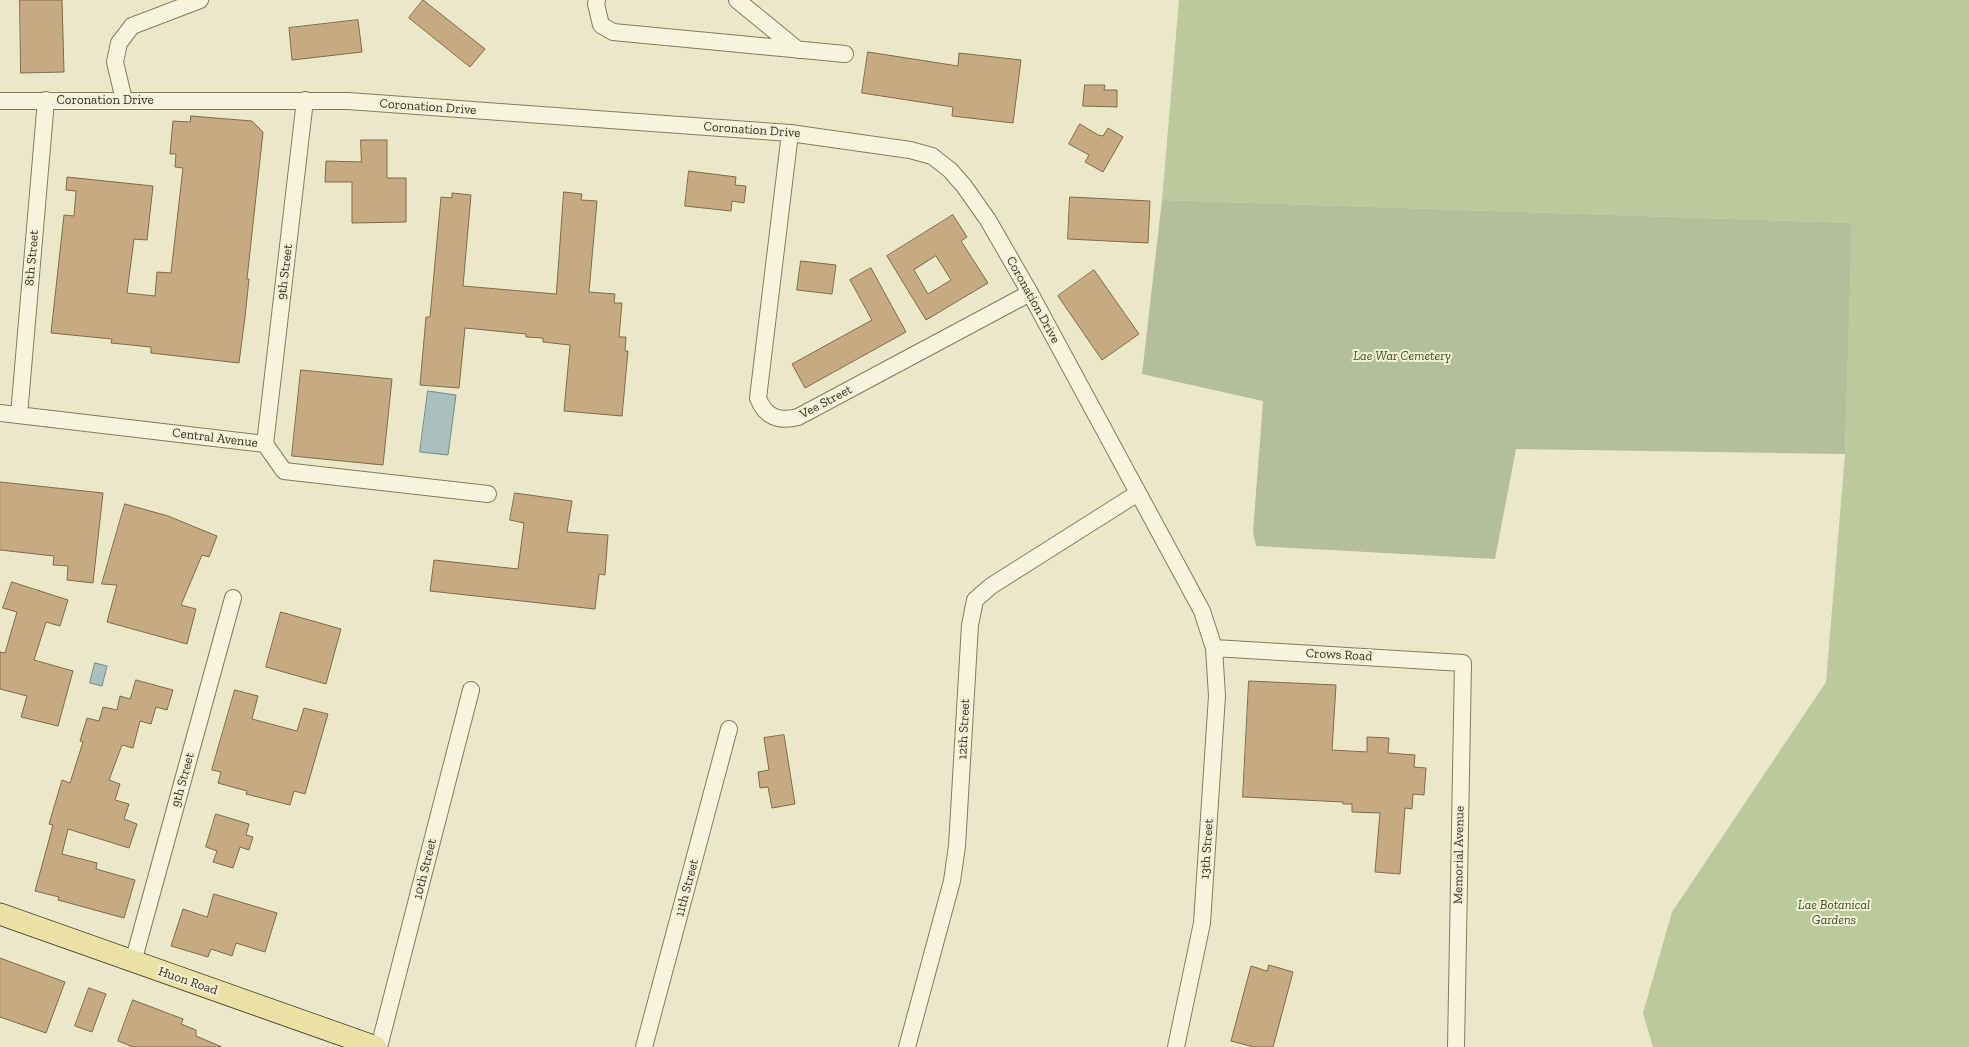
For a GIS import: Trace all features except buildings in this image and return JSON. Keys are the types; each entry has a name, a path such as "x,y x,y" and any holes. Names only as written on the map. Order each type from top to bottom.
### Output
{"main road":[{"name":"Huon Road","path":"0,914 377,1047"}],"street":[{"path":"124,100 115,62 119,43 132,26 200,0"},
{"path":"597,0 596,4 601,25 613,32 845,54"},
{"path":"737,0 798,50"},
{"name":"8th Street","path":"19,415 46,100"},
{"name":"9th Street","path":"264,444 305,100"},
{"name":"Coronation Drive","path":"0,101 348,101 790,133 910,150 932,156 950,170 964,186 988,220 1030,293 1202,611 1214,648"},
{"name":"Vee Street","path":"790,133 758,398 765,411 772,417 788,420 798,417 1030,293"},
{"name":"Central Avenue","path":"0,412 264,444 284,471 488,494"},
{"name":"12th Street","path":"908,1047 952,881 957,846 970,625 975,600 991,586 1138,493"},
{"name":"9th Street","path":"133,962 233,598"},
{"name":"Crows Road","path":"1214,648 1463,663"},
{"name":"13th Street","path":"1176,1047 1202,923 1217,696 1214,648"},
{"name":"Memorial Avenue","path":"1456,1047 1463,663"},
{"name":"10th Street","path":"377,1047 471,690"},
{"name":"11th Street","path":"644,1047 729,729"}],"green space":[{"name":"Lae Botanical Gardens","path":"1179,0 1969,0 1969,1047 1653,1047 1643,1013 1672,912 1826,682 1845,454 1852,223 1162,200"},
{"name":"Lae War Cemetery","path":"1162,200 1852,223 1845,454 1516,449 1495,559 1256,546 1253,532 1263,401 1142,374"}],"water":[{"path":"428,391 456,395 448,455 420,452"},
{"path":"95,663 107,666 102,686 90,683"}]}
